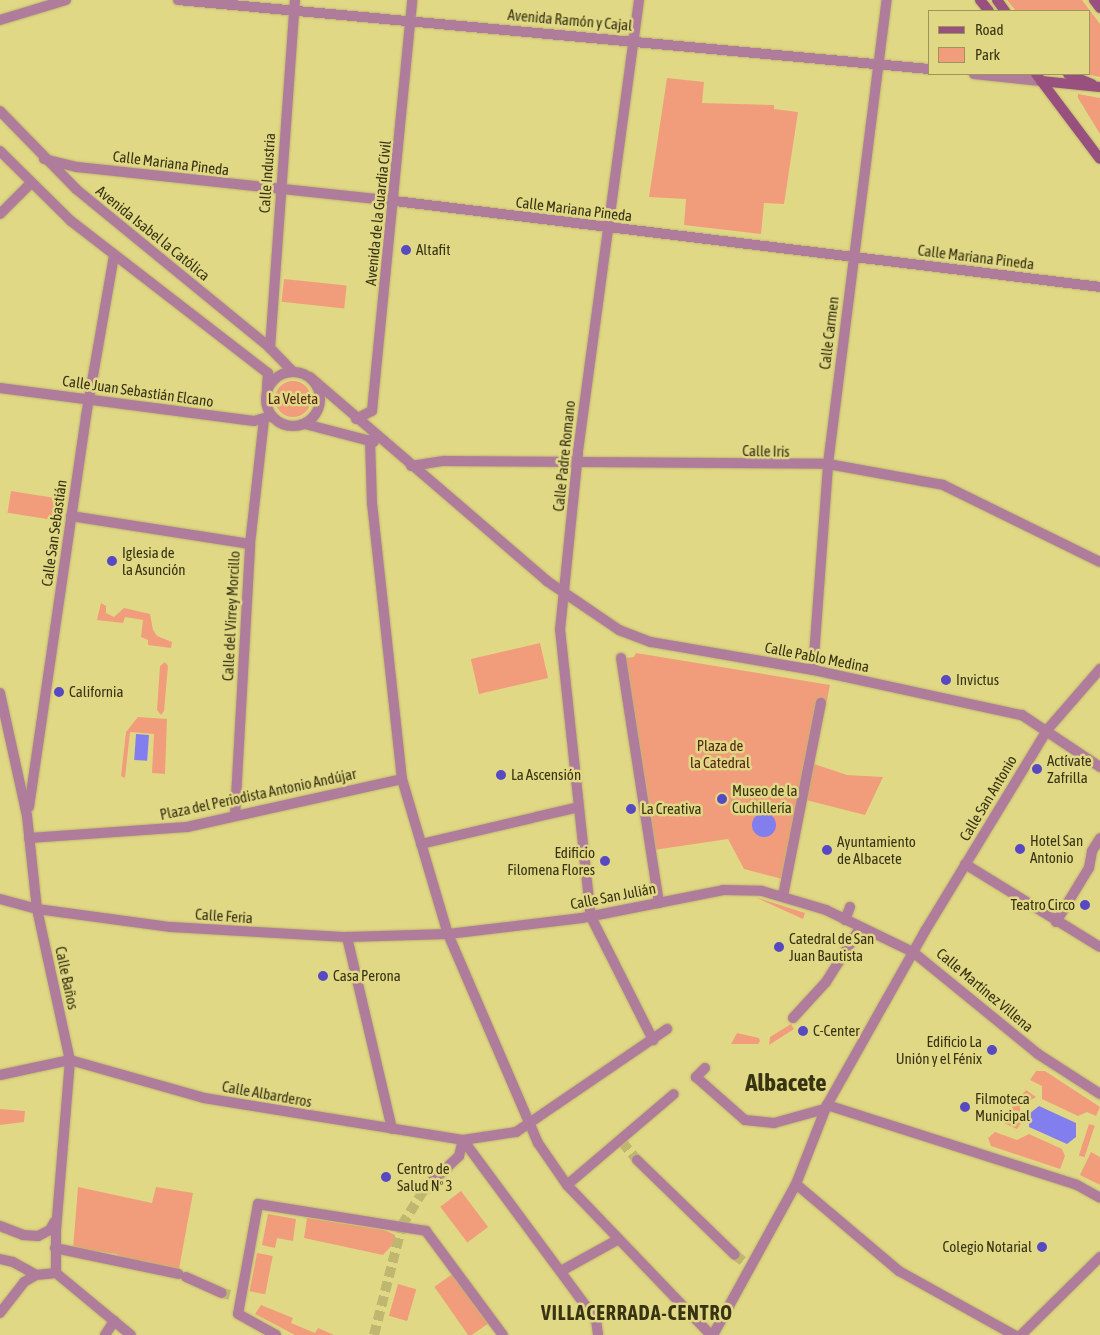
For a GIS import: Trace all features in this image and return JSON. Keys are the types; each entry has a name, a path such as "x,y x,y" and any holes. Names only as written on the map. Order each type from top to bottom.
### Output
{"main road":[{"path":"980,0 988,10"},
{"path":"996,0 1004,10"},
{"path":"1094,0 1100,8"},
{"path":"1070,75 1100,87"},
{"path":"1038,77 1100,87"},
{"path":"1038,77 1100,159"}],"street":[{"path":"0,20 66,0"},
{"name":"Avenida Ramón y Cajal","path":"178,0 294,5 410,20 928,69"},
{"name":"Avenida de la Guardia Civil","path":"356,419 372,411 395,201 412,0"},
{"name":"Calle Padre Romano","path":"639,0 577,464 560,629 578,807 592,917 653,1040"},
{"name":"Calle Carmen","path":"813,670 828,464 887,0"},
{"name":"Calle Industria","path":"270,348 294,5"},
{"path":"995,75 1038,77"},
{"name":"Avenida Isabel la Católica","path":"0,111 44,160 76,189 270,348 292,371"},
{"path":"0,152 31,183 114,256 268,373 265,398 267,418 286,426 305,424 370,440 408,463"},
{"name":"Calle Mariana Pineda","path":"44,160 78,167 395,201 1100,287"},
{"path":"0,214 31,183"},
{"name":"Calle San Sebastián","path":"27,816 89,400 114,256"},
{"path":"267,389 277,376 292,371 310,377 356,419 563,594"},
{"path":"305,424 315,415 320,397 310,377"},
{"name":"Calle Juan Sebastián Elcano","path":"0,388 254,421 267,418"},
{"name":"Calle del Virrey Morcillo","path":"235,816 250,544 267,418"},
{"path":"370,440 372,503 402,780 448,934 538,1143 567,1185 712,1335"},
{"name":"Calle Iris","path":"408,463 444,461 577,464 828,464 943,485 1100,562"},
{"path":"71,516 250,544"},
{"name":"Calle Pablo Medina","path":"563,594 619,630 651,642 813,670 1012,712 1030,718 1100,767"},
{"path":"621,658 659,903"},
{"name":"Calle San Antonio","path":"712,1335 742,1261 796,1184 826,1107 913,952 1047,730 1095,681 1100,669"},
{"name":"Calle Baños","path":"0,692 27,816 37,909 70,1060 56,1218 56,1273"},
{"path":"783,896 821,703"},
{"name":"Plaza del Periodista Antonio Andújar","path":"29,838 159,830 235,816 402,780"},
{"path":"421,844 578,807"},
{"path":"1056,922 1090,868 1092,851 1100,838"},
{"path":"965,864 1100,948"},
{"name":"Calle San Julián","path":"448,934 592,917 723,890 744,889 783,896"},
{"name":"Calle Martínez Villena","path":"783,896 845,920 913,952 1038,1054 1100,1094"},
{"name":"Calle Feria","path":"0,899 37,909 170,927 347,938 448,934"},
{"path":"845,920 850,907"},
{"path":"793,1018 831,976 860,928"},
{"path":"347,938 392,1129"},
{"name":"Calle Albarderos","path":"70,1060 204,1098 464,1140 509,1134 529,1124 667,1029"},
{"path":"0,1075 70,1060"},
{"path":"705,1068 696,1077 745,1120 774,1122 826,1107 944,1141 1077,1185 1100,1198"},
{"path":"567,1185 674,1094"},
{"path":"426,1188 459,1156 464,1140"},
{"path":"464,1140 596,1320 598,1335"},
{"path":"636,1160 742,1261"},
{"path":"796,1184 899,1271 1014,1335"},
{"path":"276,1335 238,1314 231,1295 258,1204 426,1231 503,1335"},
{"path":"0,1226 22,1234 38,1236 50,1230 56,1218"},
{"path":"561,1271 619,1239"},
{"path":"55,1248 182,1276 231,1295"},
{"path":"1021,1335 1100,1257"},
{"path":"0,1259 13,1262 36,1276"},
{"path":"0,1313 24,1282 36,1276 56,1273 131,1335"},
{"path":"105,1335 114,1321"}],"green space":[{"path":"1007,0 1082,0 1090,10 1015,10"},
{"path":"1090,11 1100,24 1100,77 1090,75"},
{"path":"667,78 704,82 702,103 774,105 774,109 798,112 784,204 764,203 761,234 684,225 686,199 649,197"},
{"path":"1078,94 1100,98 1100,134 1078,98"},
{"path":"284,279 347,286 344,308 282,302"},
{"name":"La Veleta","path":"293,381 300,382 306,386 310,392 310,406 306,412 300,416 293,417 286,416 280,412 276,406 275,399 276,392 280,386 286,382"},
{"path":"11,491 64,499 61,521 8,513"},
{"path":"101,603 106,606 106,613 114,617 124,608 150,614 153,630 157,636 172,642 171,648 148,645 148,640 141,637 143,620 125,617 123,623 97,620"},
{"path":"540,643 548,678 479,694 471,659"},
{"name":"Plaza de la Catedral","path":"636,653 830,685 814,764 847,775 883,777 865,815 806,800 790,881 744,869 728,839 647,851 617,659 634,657"},
{"path":"165,662 168,666 164,711 161,715 157,710 160,666"},
{"path":"138,717 167,719 165,774 152,773 154,734 130,732 125,778 121,776 126,732"},
{"path":"755,897 805,913 803,919"},
{"path":"791,1024 794,1029 769,1045 770,1037"},
{"path":"737,1033 759,1038 760,1041 758,1044 731,1044"},
{"path":"1036,1071 1045,1071 1100,1107 1096,1116 1087,1112 1078,1116 1042,1099 1042,1086 1030,1080"},
{"path":"1026,1090 1036,1097 1020,1107 1021,1123 1017,1129 1004,1123 1004,1118"},
{"path":"0,1109 25,1111 24,1122 0,1125"},
{"path":"1089,1124 1095,1126 1085,1157 1079,1155"},
{"path":"995,1132 1017,1140 1029,1134 1062,1149 1065,1156 1060,1169 991,1146 988,1138"},
{"path":"1091,1152 1100,1157 1100,1185 1080,1175"},
{"path":"78,1187 152,1203 156,1187 193,1193 179,1269 117,1257 117,1254 73,1249"},
{"path":"461,1191 488,1227 467,1243 440,1207"},
{"path":"268,1214 296,1219 293,1241 277,1238 275,1248 262,1245"},
{"path":"307,1218 384,1230 395,1235 394,1243 383,1255 304,1238"},
{"path":"257,1253 273,1256 265,1294 250,1291"},
{"path":"454,1273 489,1323 472,1335 468,1335 434,1287"},
{"path":"398,1284 416,1289 407,1321 389,1316"},
{"path":"261,1305 293,1318 291,1323 315,1333 318,1328 334,1335 295,1335 255,1314"}],"shaded area":[{"path":"136,734 149,735 147,761 134,760"},
{"path":"764,813 772,817 776,825 772,833 764,837 756,833 752,825 756,817"},
{"path":"1039,1106 1076,1123 1076,1137 1067,1144 1029,1127 1029,1114"}],"tunnel":[{"path":"622,1142 637,1160"},
{"path":"374,1335 402,1225 425,1188"},
{"path":"735,1255 743,1261"},
{"path":"222,1293 230,1295"}],"place":[{"name":"Altafit","path":"406,250"},
{"name":"Iglesia de la Asunción","path":"112,561"},
{"name":"Invictus","path":"946,680"},
{"name":"California","path":"59,692"},
{"name":"Actívate Zafrilla","path":"1037,769"},
{"name":"La Ascensión","path":"501,775"},
{"name":"Museo de la Cuchillería","path":"722,799"},
{"name":"La Creativa","path":"631,809"},
{"name":"Hotel San Antonio","path":"1020,849"},
{"name":"Ayuntamiento de Albacete","path":"827,850"},
{"name":"Edificio Filomena Flores","path":"605,861"},
{"name":"Teatro Circo","path":"1085,905"},
{"name":"Catedral de San Juan Bautista","path":"779,947"},
{"name":"Casa Perona","path":"323,976"},
{"name":"C-Center","path":"803,1031"},
{"name":"Edificio La Unión y el Fénix","path":"992,1050"},
{"name":"Filmoteca Municipal","path":"965,1107"},
{"name":"Centro de Salud Nº 3","path":"386,1177"},
{"name":"Colegio Notarial","path":"1042,1247"}],"district":[{"name":"Albacete","path":"786,1082"},
{"name":"VILLACERRADA-CENTRO","path":"637,1312"}]}
